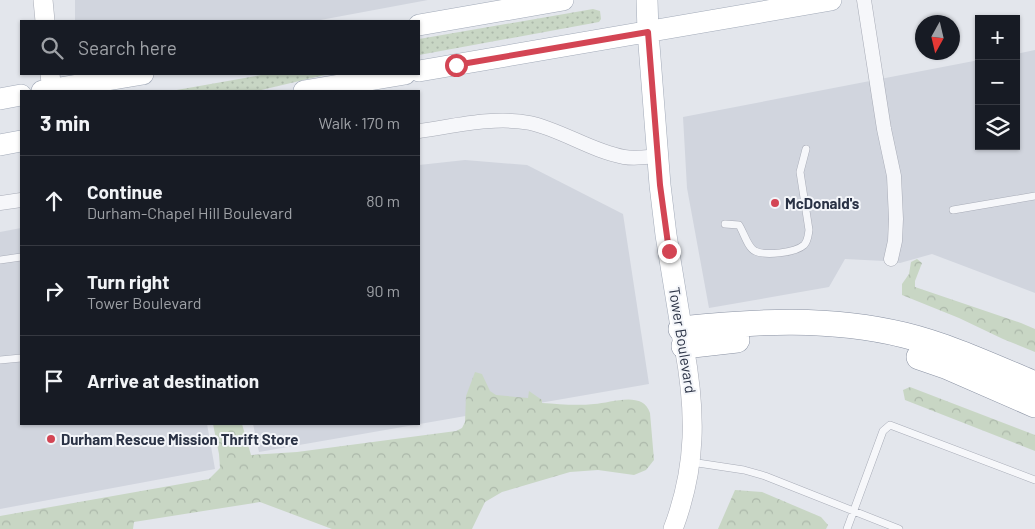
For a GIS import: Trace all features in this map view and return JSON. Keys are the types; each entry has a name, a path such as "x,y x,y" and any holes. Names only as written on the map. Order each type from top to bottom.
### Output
{"highway":[{"path":"683,337 721,324 783,321 821,322 870,328 936,344 1035,384"},
{"path":"683,337 835,339 910,354 948,367 1035,404"}],"main road":[{"path":"420,25 563,0"},
{"name":"Tower Boulevard","path":"647,0 658,156 666,235 683,337"},
{"path":"420,71 831,0"},
{"path":"49,86 135,75"},
{"path":"310,90 399,75"},
{"path":"0,99 20,95"},
{"path":"0,145 20,141"}],"street":[{"path":"43,0 45,20"},
{"path":"864,0 884,129 894,176 896,219 895,241 891,259"},
{"path":"420,131 488,121 530,123 603,152 634,158 658,156"},
{"path":"0,203 20,200"},
{"name":"Tower Boulevard","path":"673,529 685,490 693,429 683,337"}],"lane":[{"path":"725,224 739,225 745,234 747,244 753,251 768,254 792,250 805,244 808,230 800,172 806,149"},
{"path":"954,210 1035,196"},
{"path":"0,260 20,257"},
{"path":"0,360 20,358"},
{"path":"846,529 883,431 890,425 1035,480"},
{"path":"690,462 744,470 765,476 900,529"}],"shaded area":[{"path":"75,0 428,0 320,20 75,20"},
{"path":"1035,50 1035,293 932,254 900,263 845,259 829,287 709,308 687,188 683,117 975,61 975,150 1020,150 1020,53"},
{"path":"465,160 527,165 623,214 649,384 420,424 420,165"},
{"path":"20,228 20,425 207,425 215,469 0,509 0,232"},
{"path":"253,425 414,425 259,452"}],"green space":[{"path":"593,9 600,11 601,19 599,22 420,55 420,39"},
{"path":"261,75 325,75 261,90 177,90"},
{"path":"917,259 922,263 915,281 915,287 1035,329 1035,352 902,295 902,284 909,274 911,262"},
{"path":"475,372 482,374 490,391 496,395 528,398 529,391 542,400 542,403 568,405 594,404 626,399 641,402 650,413 654,460 646,470 634,475 598,470 570,472 502,492 485,502 472,529 332,529 260,502 134,522 133,529 0,529 0,516 209,479 220,468 213,425 242,425 251,455 297,452 456,431 462,428 465,422 466,396"},
{"path":"910,387 1035,435 1035,451 905,400 903,390"},
{"path":"735,490 762,492 821,517 828,525 826,529 718,529"}],"place":[{"name":"McDonald's","path":"775,203"},
{"name":"Durham Rescue Mission Thrift Store","path":"51,439"}],"route":[{"path":"456,65 648,32 660,185 669,251"}]}
